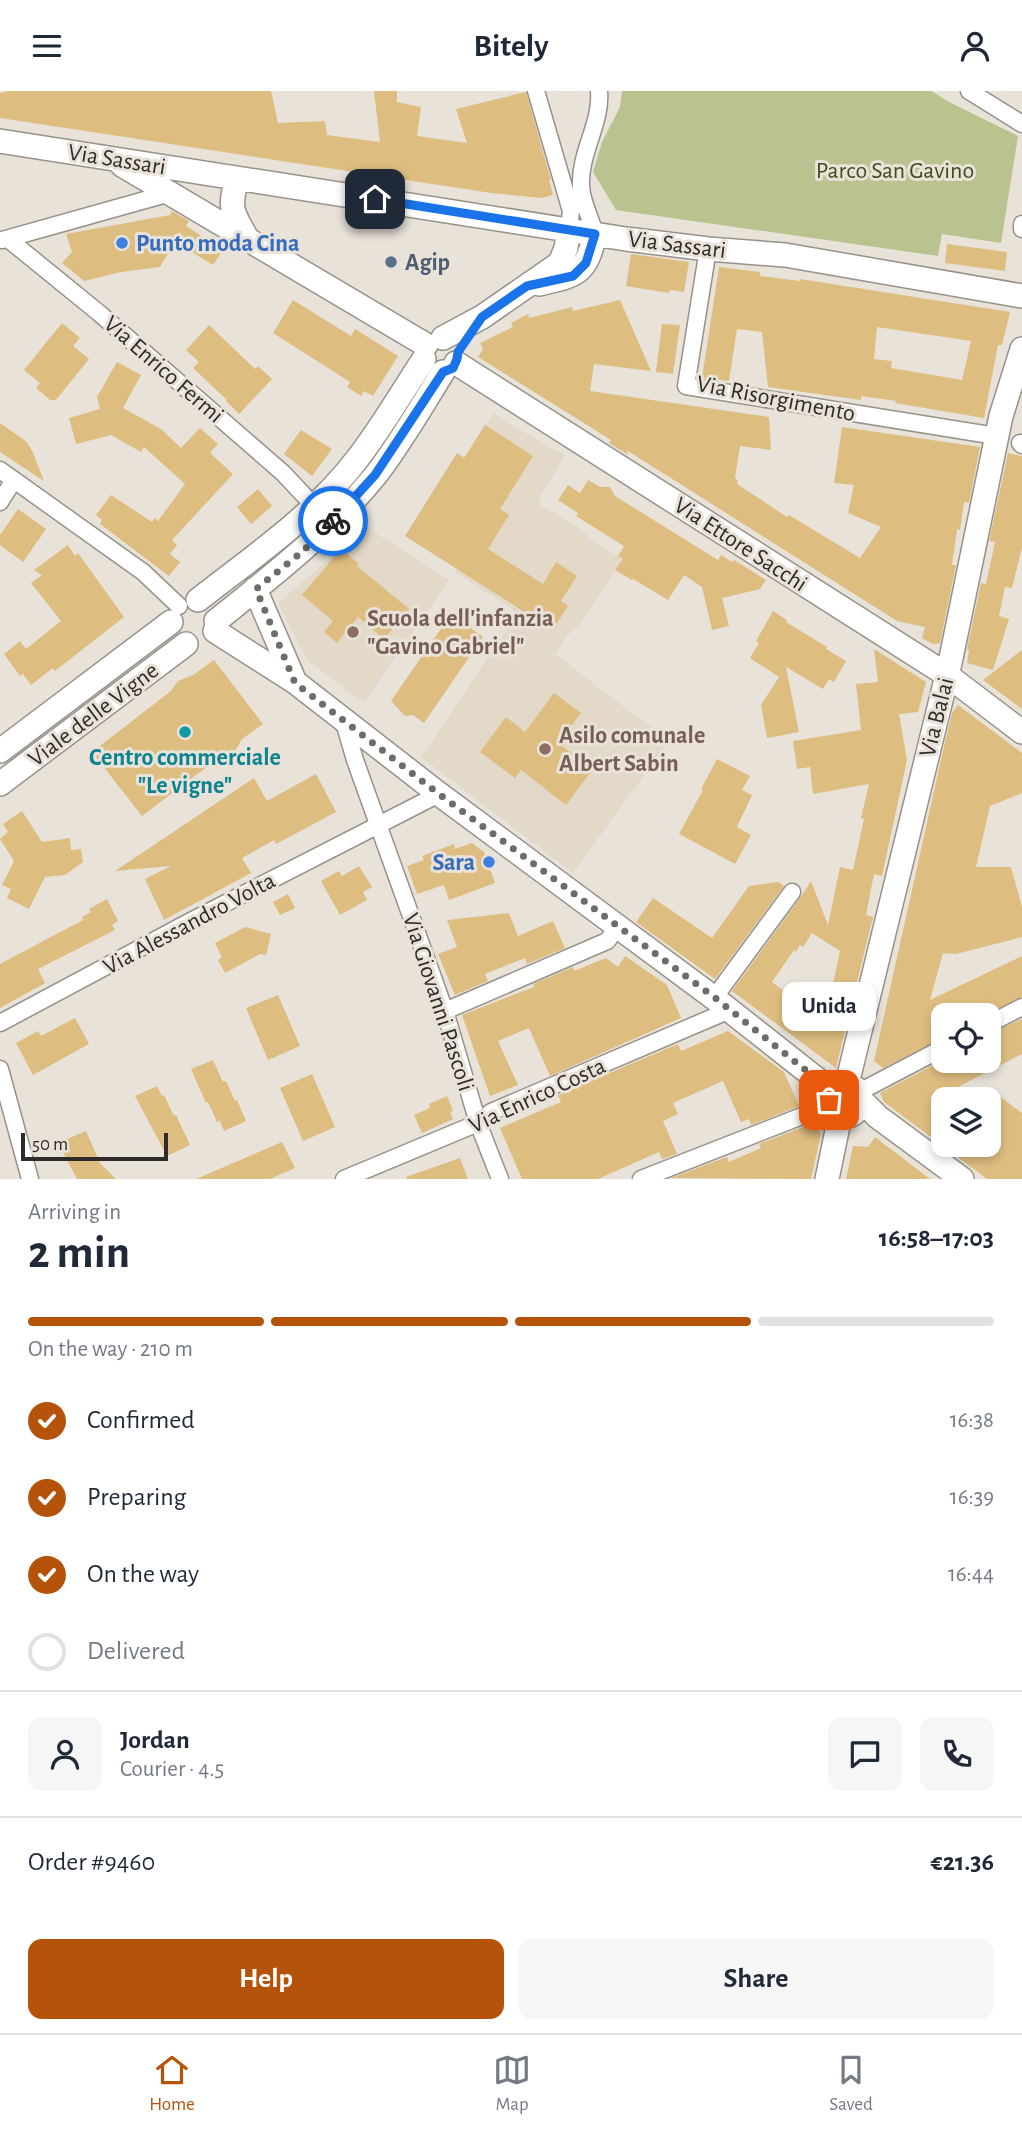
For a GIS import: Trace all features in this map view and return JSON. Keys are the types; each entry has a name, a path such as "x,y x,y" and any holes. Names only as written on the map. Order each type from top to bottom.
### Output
{"street":[{"path":"527,286 560,263 566,248 571,211 536,91"},
{"path":"595,234 581,188 583,160 601,104 599,91"},
{"path":"969,91 1022,124"},
{"name":"Via Sassari","path":"0,141 595,234 708,249 785,255 1022,296"},
{"name":"Via Ettore Sacchi","path":"110,158 442,355 947,675 1022,732"},
{"path":"4,240 170,193 175,168"},
{"path":"237,178 231,200 233,216 247,238"},
{"name":"Viale delle Vigne","path":"0,751 285,532 314,506 358,459 442,355 482,317 527,286 573,276 586,263 595,234"},
{"name":"Via Enrico Fermi","path":"4,240 99,313 283,473 314,506"},
{"name":"Via Risorgimento","path":"708,249 687,386 996,436"},
{"name":"Via Balai","path":"827,1179 947,675 996,436 1022,349"},
{"name":"Viale delle Vigne","path":"216,626 302,552 375,475 442,355"},
{"path":"0,470 143,572 183,609 211,608 216,626 845,1098 878,1117 962,1179"},
{"path":"0,502 14,480"},
{"path":"256,589 295,683"},
{"path":"183,609 175,635 186,644 200,645 206,642 216,626"},
{"name":"Viale delle Vigne","path":"0,784 186,644"},
{"name":"Via Giovanni Pascoli","path":"343,719 355,760 445,1011 478,1123 500,1179"},
{"path":"378,824 439,794"},
{"name":"Via Alessandro Volta","path":"0,1023 378,824"},
{"path":"722,1004 792,892"},
{"path":"445,1011 607,941 618,927"},
{"name":"Via Enrico Costa","path":"344,1179 478,1123 491,1112 722,1004"},
{"path":"1001,1018 1022,1007"},
{"path":"641,1179 845,1098 931,1054"},
{"path":"0,1069 30,1179"}],"shaded area":[{"path":"493,413 565,455 539,498 542,500 539,504 623,559 577,629 574,627 555,654 669,741 573,873 421,757 518,613 455,572 457,453 465,457"},
{"name":"Scuola dell'infanzia \"Gavino Gabriel\"","path":"366,527 449,580 364,703 307,660 278,603"}],"green space":[{"name":"Parco San Gavino","path":"622,91 932,91 1018,136 1001,243 942,234 938,256 616,210 593,172 602,142 620,107"}],"building":[{"path":"271,91 278,123 325,121 327,135 380,142 374,91 397,91 397,102 421,107 417,136 467,143 456,109 526,92 553,195 542,198 491,193 0,118 0,93"},
{"name":"Punto moda Cina","path":"172,211 189,221 186,226 223,250 213,265 175,242 160,267 121,272 84,281 62,263 72,252 66,234 170,215"},
{"path":"947,244 1007,252 1005,271 945,263"},
{"path":"631,254 689,262 684,292 670,290 669,293 626,286"},
{"path":"719,267 760,272 760,276 800,279 1010,312 1002,345 998,345 984,418 895,403 896,401 861,396 861,400 768,387 762,332 737,329 729,381 702,378","holes":["877,327 971,341 962,380 891,368 892,361 874,359"]},
{"path":"293,300 351,336 355,329 398,356 373,396 364,391 361,396 347,387 350,382 273,333"},
{"path":"620,300 651,371 594,364 590,391 769,417 771,450 740,446 735,478 737,484 787,517 789,515 860,558 881,527 848,513 854,485 834,483 842,427 980,447 969,503 964,502 960,530 957,529 952,565 956,565 940,643 933,644 922,638 925,627 897,621 628,451 627,454 609,443 611,440 478,357 483,349 480,343 513,327 511,323 528,314 529,318 572,307 573,311"},
{"path":"62,323 80,338 73,346 89,359 56,400 50,400 36,388 40,383 24,370"},
{"path":"662,324 680,325 673,374 656,372"},
{"path":"209,325 255,369 258,366 272,379 239,414 193,368 199,362 186,350"},
{"path":"117,362 141,375 123,408 161,429 181,448 200,428 218,444 210,453 233,474 172,540 177,545 170,554 180,562 169,576 100,524 102,520 96,515 111,495 152,522 155,518 158,521 185,484 144,447 141,452 111,435 76,444 69,418 100,409 97,397"},
{"path":"0,423 27,442 44,481 0,452"},
{"path":"485,425 533,456 500,509 509,515 488,549 543,584 556,562 577,576 561,601 568,606 554,628 546,623 545,625 405,536 457,453 464,458"},
{"path":"301,430 332,449 312,476 284,454"},
{"path":"1008,453 1022,456 1022,547 1012,588 1005,587 999,616 1009,619 993,670 967,663 967,649 981,583 986,584 995,542 989,541"},
{"path":"588,480 600,487 610,487 615,496 718,560 721,555 732,562 734,560 766,580 760,589 722,598 729,626 712,630 702,587 684,575 668,600 615,570 623,559 618,556 624,546 576,516 578,513 558,500 568,485 580,493"},
{"path":"258,489 272,506 251,524 237,507"},
{"path":"18,509 46,529 23,562 0,545 0,535"},
{"path":"68,545 75,556 78,553 124,617 55,671 53,668 31,685 23,674 20,676 4,654 20,641 26,649 61,621 31,583 42,575 34,570"},
{"path":"341,549 359,564 357,566 409,609 384,639 358,617 337,643 324,632 333,621 302,595"},
{"path":"773,611 846,661 834,682 829,679 823,689 786,667 799,732 767,738 761,705 779,677 750,658"},
{"path":"451,614 471,620 472,629 483,637 424,723 413,715 405,716 391,701"},
{"path":"874,649 926,682 918,712 899,714 907,760 882,876 874,874 866,915 873,917 836,1068 732,991 811,881 828,925 840,867 853,870 869,784 813,794 810,767 797,769 793,741 861,730 856,684 878,682","holes":["812,933 840,951 833,984 828,982 821,1019 772,982 794,950 796,952 800,945 803,947"]},
{"path":"1022,650 1022,709 983,680"},
{"name":"Centro commerciale \"Le vigne\"","path":"214,660 263,724 242,739 235,751 220,757 142,816 92,752 171,691 178,681 193,675"},
{"path":"554,693 581,713 558,743 593,769 566,805 521,770 515,778 480,752 506,717 525,732"},
{"path":"958,705 1022,753 1022,793 990,806 976,867 1011,867 1022,907 1022,937 956,954 943,953 930,1000 1022,956 1022,997 1001,1007 1001,1003 931,1003 931,1044 883,1068 874,1061 952,713"},
{"path":"717,759 750,776 742,790 752,795 737,827 751,835 735,864 679,834"},
{"path":"316,774 336,812 276,844 274,840 242,858 251,873 164,920 145,879 171,866 115,871 254,778 267,801"},
{"path":"22,811 42,842 70,838 71,850 81,849 83,862 65,875 45,877 29,909 7,898 11,889 2,885 14,861 0,839 8,832 3,824"},
{"path":"472,843 484,852 495,883 449,900 444,885 417,894 407,866 424,860 422,856 454,844 455,849"},
{"path":"359,866 372,887 363,892 367,900 340,915 321,881 339,871 342,876"},
{"path":"778,882 784,886 715,979 636,922 653,898 712,938 749,886"},
{"path":"288,894 295,908 280,915 273,902"},
{"path":"107,899 118,921 112,925 115,930 38,969 45,983 0,1008 0,964 83,920 82,917 91,912 89,909"},
{"path":"509,913 518,936 553,921 565,948 527,964 525,958 485,974 488,981 455,995 438,954 457,947 447,920"},
{"path":"245,927 271,934 266,955 260,954 225,973 218,960 222,957 215,943"},
{"path":"625,956 667,985 681,1018 550,1076 529,1028 498,1041 518,1085 490,1096 462,1015 534,987 533,984 573,967 574,971 606,958 618,967"},
{"path":"278,995 300,1046 268,1060 246,1008"},
{"path":"75,1018 89,1044 33,1075 16,1043 38,1031 41,1036"},
{"path":"1022,1019 1022,1054 1001,1065 1001,1029"},
{"path":"728,1031 784,1072 799,1106 751,1125 749,1119 741,1122 723,1081 673,1103 678,1114 663,1121 677,1154 662,1159 659,1152 598,1179 522,1179 500,1128 561,1102 558,1095 678,1044 681,1051"},
{"path":"213,1060 246,1121 224,1131 208,1102 206,1103 191,1069"},
{"path":"931,1066 931,1073 985,1073 958,1087 931,1087 931,1137 884,1102 880,1093"},
{"path":"312,1074 335,1127 303,1141 280,1088"},
{"path":"157,1086 174,1116 176,1115 190,1145 167,1156 135,1096"},
{"path":"447,1096 453,1119 422,1133 414,1115"},
{"path":"1001,1097 1022,1113 1022,1179 987,1179 958,1157 1001,1157"},
{"path":"814,1123 821,1134 811,1179 671,1178 727,1157 729,1162 761,1148 759,1144"},
{"path":"86,1131 100,1163 116,1179 77,1179 58,1143"},
{"path":"875,1137 930,1179 846,1179 853,1146 868,1147"},
{"path":"282,1142 295,1168 270,1179 196,1179"},
{"path":"460,1158 468,1179 406,1177"}],"way so far":[{"path":"333,521 302,552 256,589 295,683 439,794 714,997 832,1091 829,1100"}],"place":[{"name":"Punto moda Cina","path":"122,243"},
{"name":"Agip","path":"391,262"},
{"name":"Scuola dell'infanzia \"Gavino Gabriel\"","path":"353,632"},
{"name":"Centro commerciale \"Le vigne\"","path":"185,732"},
{"name":"Asilo comunale Albert Sabin","path":"545,749"},
{"name":"Sara","path":"489,862"},
{"name":"Unida","path":"829,1100"}],"route":[{"path":"333,521 375,475 443,372 453,368 458,352 482,317 527,286 573,276 586,263 595,234 375,199"}]}
